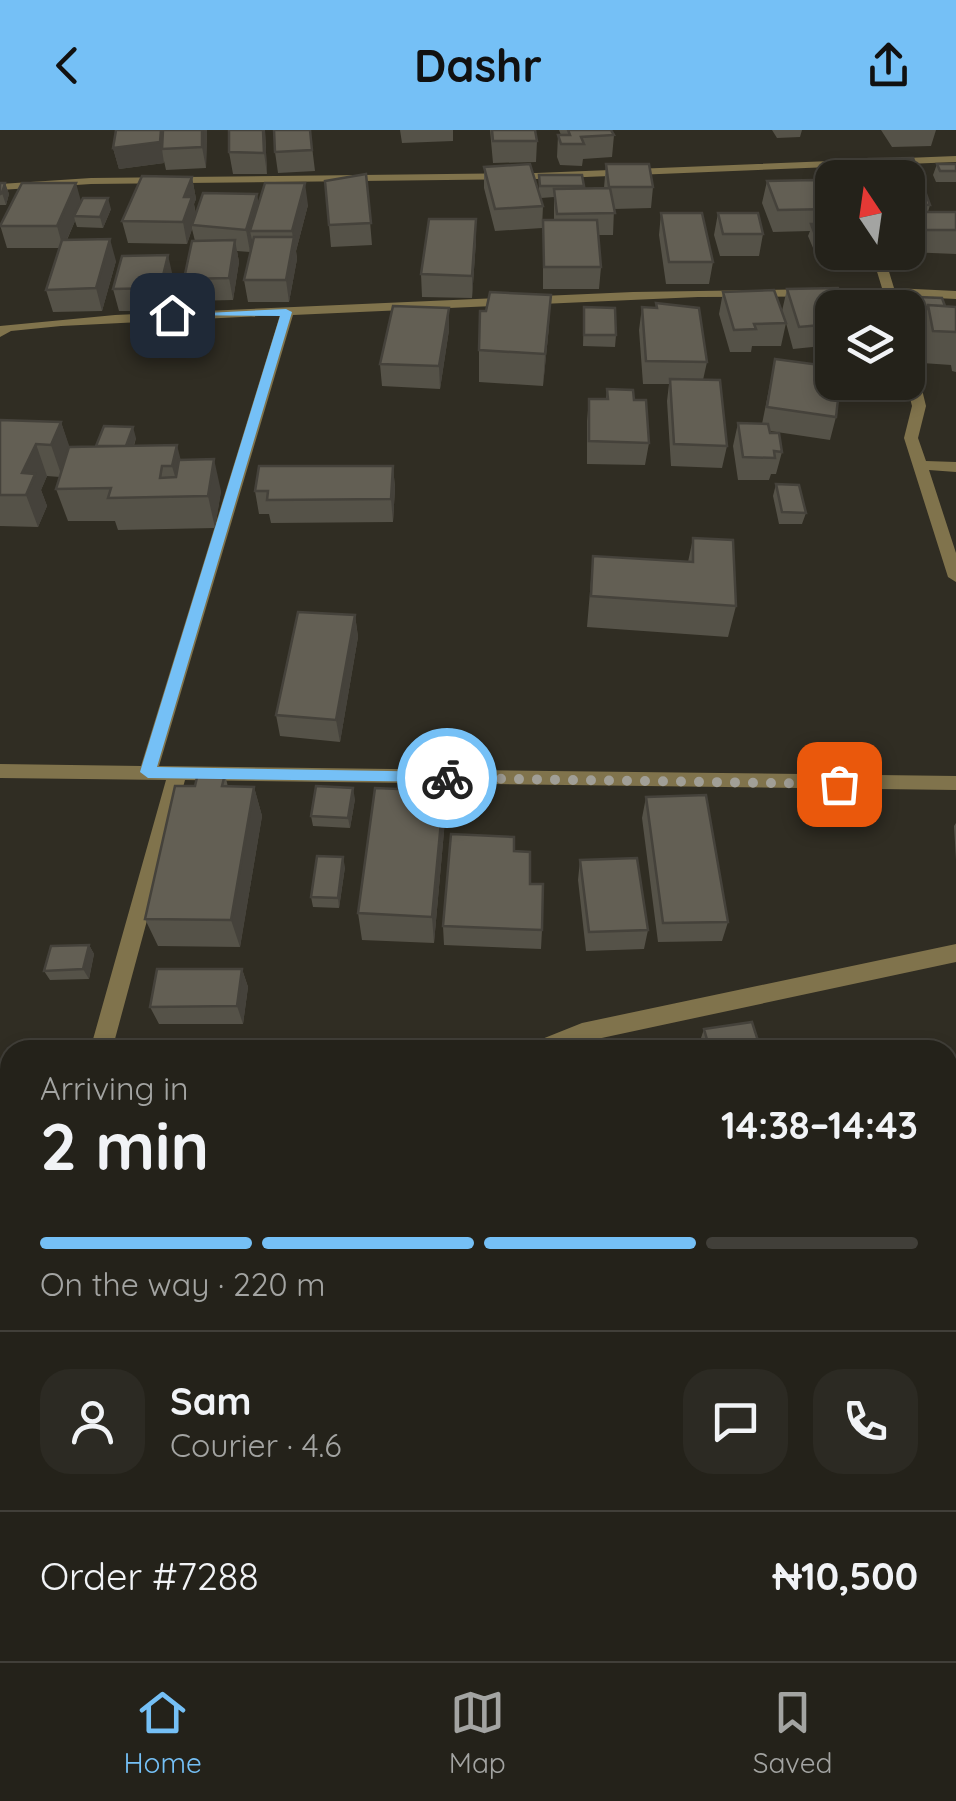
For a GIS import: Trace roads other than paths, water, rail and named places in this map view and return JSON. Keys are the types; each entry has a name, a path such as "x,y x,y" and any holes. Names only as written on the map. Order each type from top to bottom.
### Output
{"street":[{"path":"925,160 956,159"},
{"path":"0,187 91,182 536,176 815,164"},
{"path":"883,270 890,290"},
{"path":"0,334 7,326 135,314 815,293"},
{"path":"925,293 956,295"},
{"path":"148,772 286,312"},
{"path":"918,400 911,438 956,577"},
{"path":"922,465 956,466"},
{"path":"0,771 956,783"},
{"path":"103,1040 177,774"},
{"path":"565,1040 582,1033 956,953"}]}
